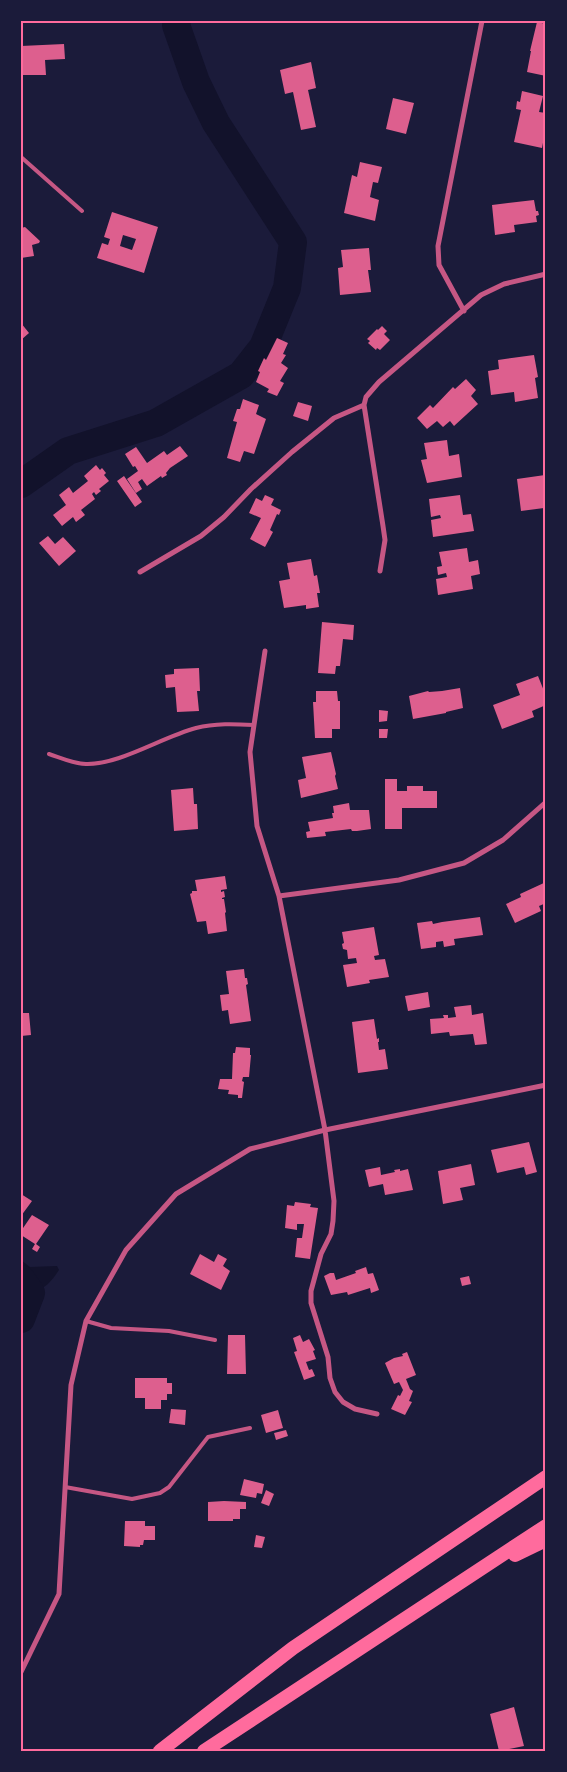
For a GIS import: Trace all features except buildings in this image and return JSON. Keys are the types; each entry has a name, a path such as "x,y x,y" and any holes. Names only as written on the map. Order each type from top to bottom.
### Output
{"highway":[{"path":"160,1751 293,1648 546,1477"},
{"path":"204,1751 546,1526"},
{"path":"465,1580 546,1540"}],"street":[{"path":"464,311 439,264 438,246 482,21"},
{"path":"380,571 384,540 383,526 364,405 366,397 379,382 481,295 504,284 546,274"},
{"path":"140,572 207,531 292,452 334,418 364,405"},
{"path":"265,651 250,752 257,826 278,896 325,1130 334,1201 331,1234 322,1254 311,1291 310,1303 328,1357 330,1378 334,1392 342,1402 355,1409 377,1414"},
{"path":"278,896 399,880 464,862 503,840 546,802"},
{"path":"21,1672 30,1657 59,1594 71,1385 86,1321 126,1250 176,1194 250,1149 325,1130 546,1085"},
{"path":"21,1661 30,1657"}],"lane":[{"path":"21,157 82,211"},
{"path":"49,754 84,764 98,764 118,758 162,739 197,728 224,724 254,725"},
{"path":"86,1321 111,1328 169,1332 216,1340"},
{"path":"65,1486 132,1499 160,1493 169,1486 208,1437 250,1428"}],"shaded area":[{"path":"21,1260 30,1267 57,1266 59,1270 51,1281 43,1287 21,1296"}],"waterway":[{"path":"21,484 68,451 156,423 241,375 263,347 287,288 293,242 216,123 196,82 176,25 177,21"},
{"path":"21,1279 31,1293 21,1319"}]}
